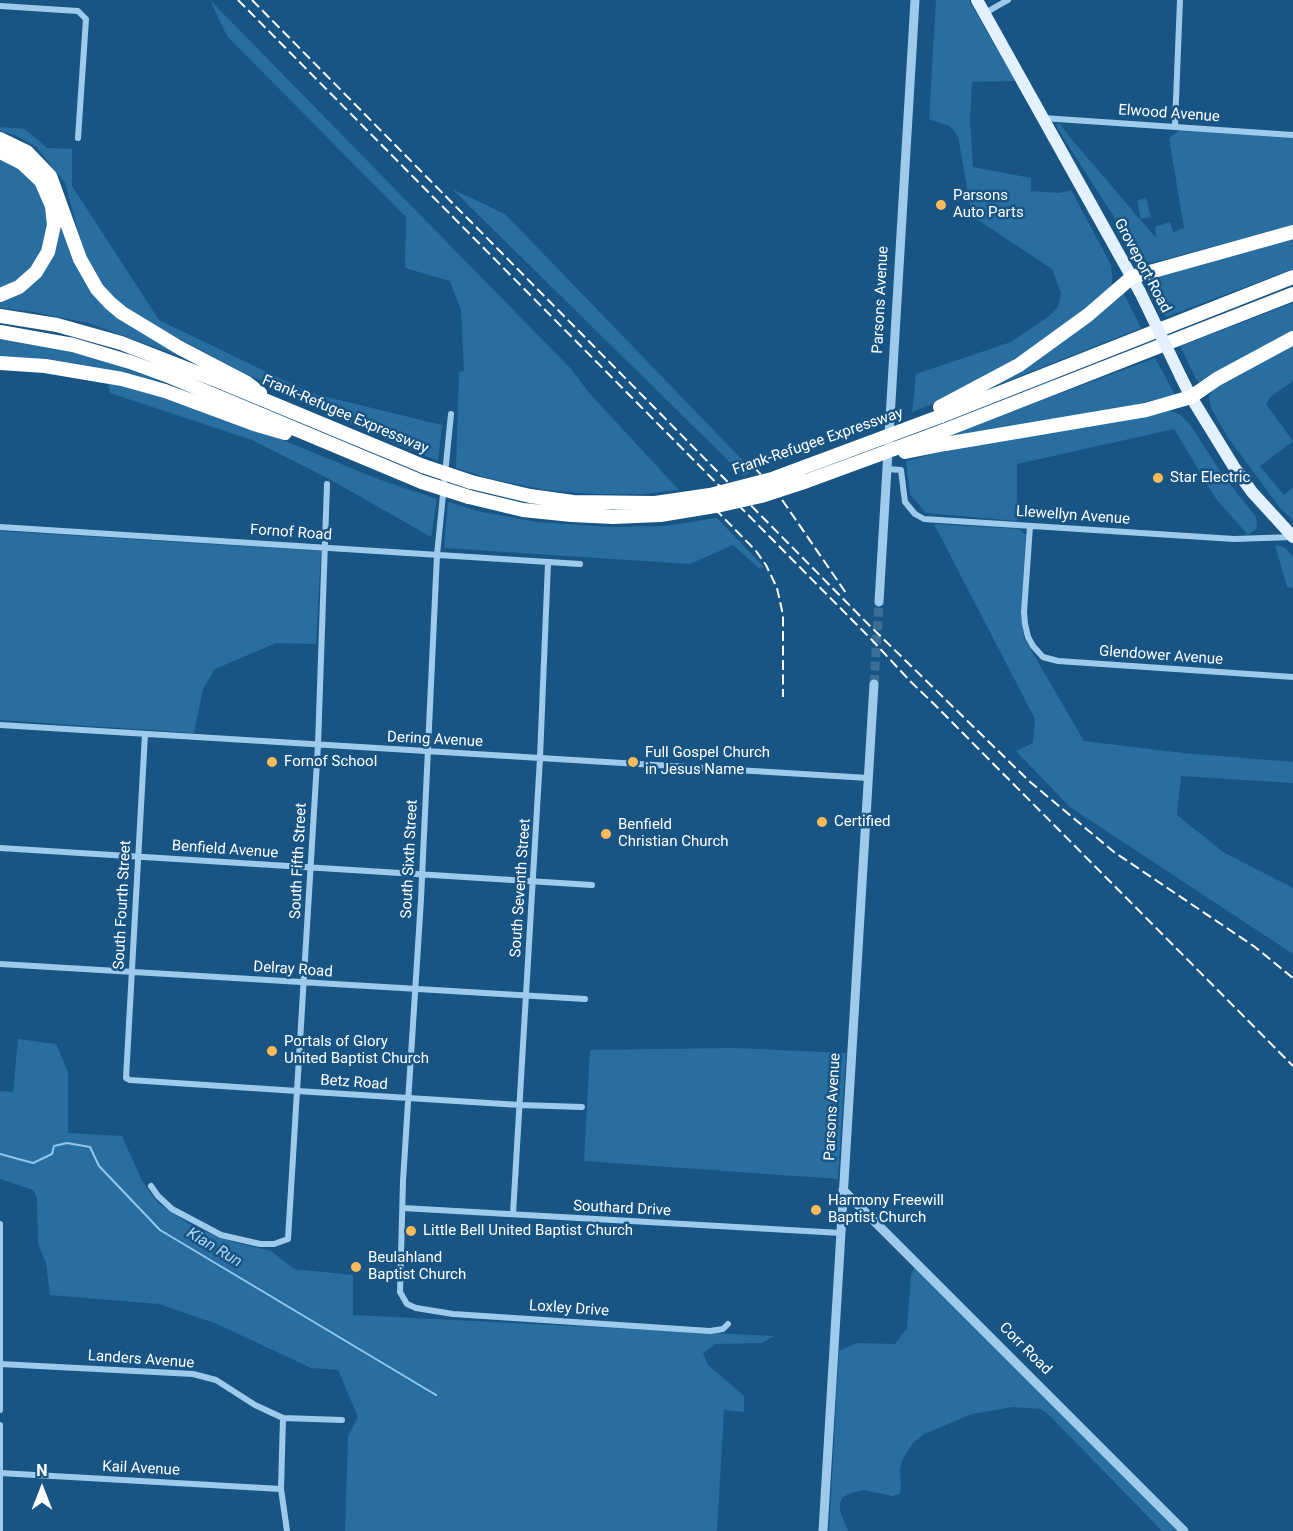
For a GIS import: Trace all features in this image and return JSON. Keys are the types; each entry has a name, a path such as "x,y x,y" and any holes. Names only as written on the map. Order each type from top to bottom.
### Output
{"highway":[{"path":"0,140 27,152 50,176 80,259 97,289 110,303 122,313 180,348 247,383 273,403"},
{"path":"0,152 22,163 41,181 52,206 54,225 48,252 36,272 19,287 0,295"},
{"path":"940,411 1019,365 1080,321 1132,277 1293,232"},
{"name":"Frank-Refugee Expressway","path":"0,332 73,345 120,358 422,482 469,497 523,510 613,517 739,489 816,464 940,411 1293,277"},
{"name":"Frank-Refugee Expressway","path":"0,316 77,330 121,343 423,466 471,482 530,496 564,501 657,509 721,505 761,496 865,460 944,437 1293,294"},
{"path":"944,437 1146,410 1191,397 1217,379 1293,338"},
{"path":"0,363 45,366 122,379 165,391 254,424 347,452"}],"main road":[{"name":"Groveport Road","path":"977,0 1132,277 1191,397 1252,492 1293,537"}],"street":[{"name":"Parsons Avenue","path":"879,602 915,0"},
{"path":"985,14 1008,0"},
{"path":"1175,125 1180,0"},
{"path":"0,6 78,11 86,19 78,138"},
{"name":"Elwood Avenue","path":"1042,118 1175,125 1293,135"},
{"name":"South Sixth Street","path":"407,1304 400,1288 408,1098 422,874 437,555 451,414"},
{"name":"Llewellyn Avenue","path":"887,469 901,470 905,502 915,514 924,519 1234,539 1293,537"},
{"name":"South Fifth Street","path":"151,1186 158,1197 172,1209 221,1235 260,1244 274,1244 288,1239 318,745 327,484"},
{"name":"Glendower Avenue","path":"1030,525 1024,612 1028,637 1043,657 1058,661 1293,677"},
{"name":"Fornof Road","path":"0,527 580,564"},
{"name":"South Seventh Street","path":"513,1214 540,758 548,563"},
{"name":"Parsons Avenue","path":"823,1531 874,684"},
{"name":"Dering Avenue","path":"0,725 868,778"},
{"name":"South Fourth Street","path":"126,1078 145,734"},
{"name":"Benfield Avenue","path":"0,848 592,885"},
{"name":"Delray Road","path":"0,964 585,999"},
{"name":"Betz Road","path":"126,1078 297,1091 582,1107"},
{"name":"Corr Road","path":"843,1190 1184,1531"},
{"name":"Southard Drive","path":"403,1208 841,1233"},
{"path":"0,1224 0,1410"},
{"name":"Loxley Drive","path":"407,1304 425,1310 453,1314 710,1331 723,1329 728,1324"},
{"name":"Landers Avenue","path":"0,1364 193,1374 209,1377 255,1405 283,1418 342,1420"},
{"path":"283,1418 280,1489 286,1531"},
{"path":"0,1425 0,1531"},
{"name":"Kail Avenue","path":"0,1473 280,1489"}],"shaded area":[{"path":"210,0 571,369 590,394 679,490 645,494 594,494 547,490 491,479 456,468 459,372 464,371 461,310 450,281 405,268 406,217 227,36"},
{"path":"936,0 969,0 1015,81 972,82 970,119 973,167 1031,178 1031,191 1060,193 1071,190 1111,265 1112,286 1101,298 1049,337 1003,367 945,399 912,412 916,374 1011,342 1049,316 1058,307 1061,293 1052,269 972,216 958,136 950,126 929,119"},
{"path":"1059,123 1156,238 1155,227 1170,222 1173,232 1184,228 1169,138 1181,129 1293,137 1293,225 1150,263 1141,259 1064,139 1056,125"},
{"path":"0,127 25,129 47,148 72,149 72,186 159,320 310,393 442,425 438,461 242,372 130,312 108,292 86,260 65,183 36,147 15,135 0,131"},
{"path":"0,159 12,162 29,175 41,191 49,222 43,253 30,271 16,283 0,290"},
{"path":"452,189 505,214 752,470 744,476"},
{"path":"1146,198 1151,217 1141,219 1137,201"},
{"path":"58,214 79,272 98,297 185,358 88,323 0,308 0,300 37,278"},
{"path":"1293,237 1293,269 1166,317 1147,279"},
{"path":"1124,294 1141,328 998,385 997,381"},
{"path":"1293,303 1293,332 1199,382 1196,379 1180,346"},
{"path":"0,339 68,351 110,363 157,380 156,384 0,359"},
{"path":"1293,343 1293,381 1270,397 1266,404 1293,441 1260,466 1284,495 1293,488 1293,520 1280,508 1227,436 1211,408 1209,397 1216,383"},
{"path":"1155,358 1175,395 1135,405 951,438 951,434"},
{"path":"107,380 164,394 375,478 437,499 431,537 331,480 252,440 110,393"},
{"path":"1157,411 1179,414 1189,423 1222,474 1256,517 1255,530 1248,535 1216,499 1174,429 1017,464 1017,521 926,513 910,494 906,461 974,443"},
{"path":"448,502 482,512 537,522 610,527 665,526 717,518 764,567 760,569 733,545 690,564 444,548"},
{"path":"934,524 1019,529 1026,535 1021,612 1024,638 1084,741 1183,753 1293,762 1293,783 1181,776 1177,815 1223,852 1293,888 1293,954 1070,807 1016,751 1033,743 1035,719"},
{"path":"0,531 321,551 316,644 276,643 215,669 203,689 194,733 0,720"},
{"path":"1275,545 1284,547 1293,556 1293,588 1287,587"},
{"path":"18,1039 56,1044 68,1072 68,1133 122,1136 142,1181 158,1203 194,1227 229,1241 271,1251 294,1269 353,1275 353,1315 774,1336 762,1343 715,1344 703,1353 708,1365 744,1396 744,1412 724,1410 717,1531 345,1531 348,1436 358,1417 338,1370 311,1368 217,1324 159,1304 50,1295 46,1263 38,1244 37,1198 33,1190 0,1179 0,1091 13,1092"},
{"path":"734,1048 846,1053 838,1179 584,1161 590,1050"},
{"path":"916,1266 1177,1531 1162,1531 1049,1415 1041,1409 1013,1407 972,1414 924,1434 913,1443 903,1458 900,1468 901,1489 899,1494 892,1496 864,1490 843,1497 840,1511 848,1531 829,1531 839,1351 856,1343 895,1344 907,1328 911,1274"}],"waterway":[{"name":"Kian Run","path":"0,1154 33,1163 52,1154 54,1146 67,1143 90,1147 99,1166 160,1230 436,1395"}],"tunnel":[{"path":"874,684 879,602"}],"railway":[{"path":"238,0 1293,1066"},
{"path":"252,0 868,624 1029,781 1114,852 1255,947 1293,978"},
{"path":"754,467 776,491 846,593"},
{"path":"715,509 756,551 777,588 783,615 783,697"}],"place":[{"name":"Parsons Auto Parts","path":"941,205"},
{"name":"Star Electric","path":"1158,478"},
{"name":"Fornof School","path":"272,762"},
{"name":"Full Gospel Church in Jesus Name","path":"633,762"},
{"name":"Certified","path":"822,822"},
{"name":"Benfield Christian Church","path":"606,834"},
{"name":"Portals of Glory United Baptist Church","path":"272,1051"},
{"name":"Harmony Freewill Baptist Church","path":"816,1210"},
{"name":"Little Bell United Baptist Church","path":"411,1231"},
{"name":"Beulahland Baptist Church","path":"356,1267"}]}
